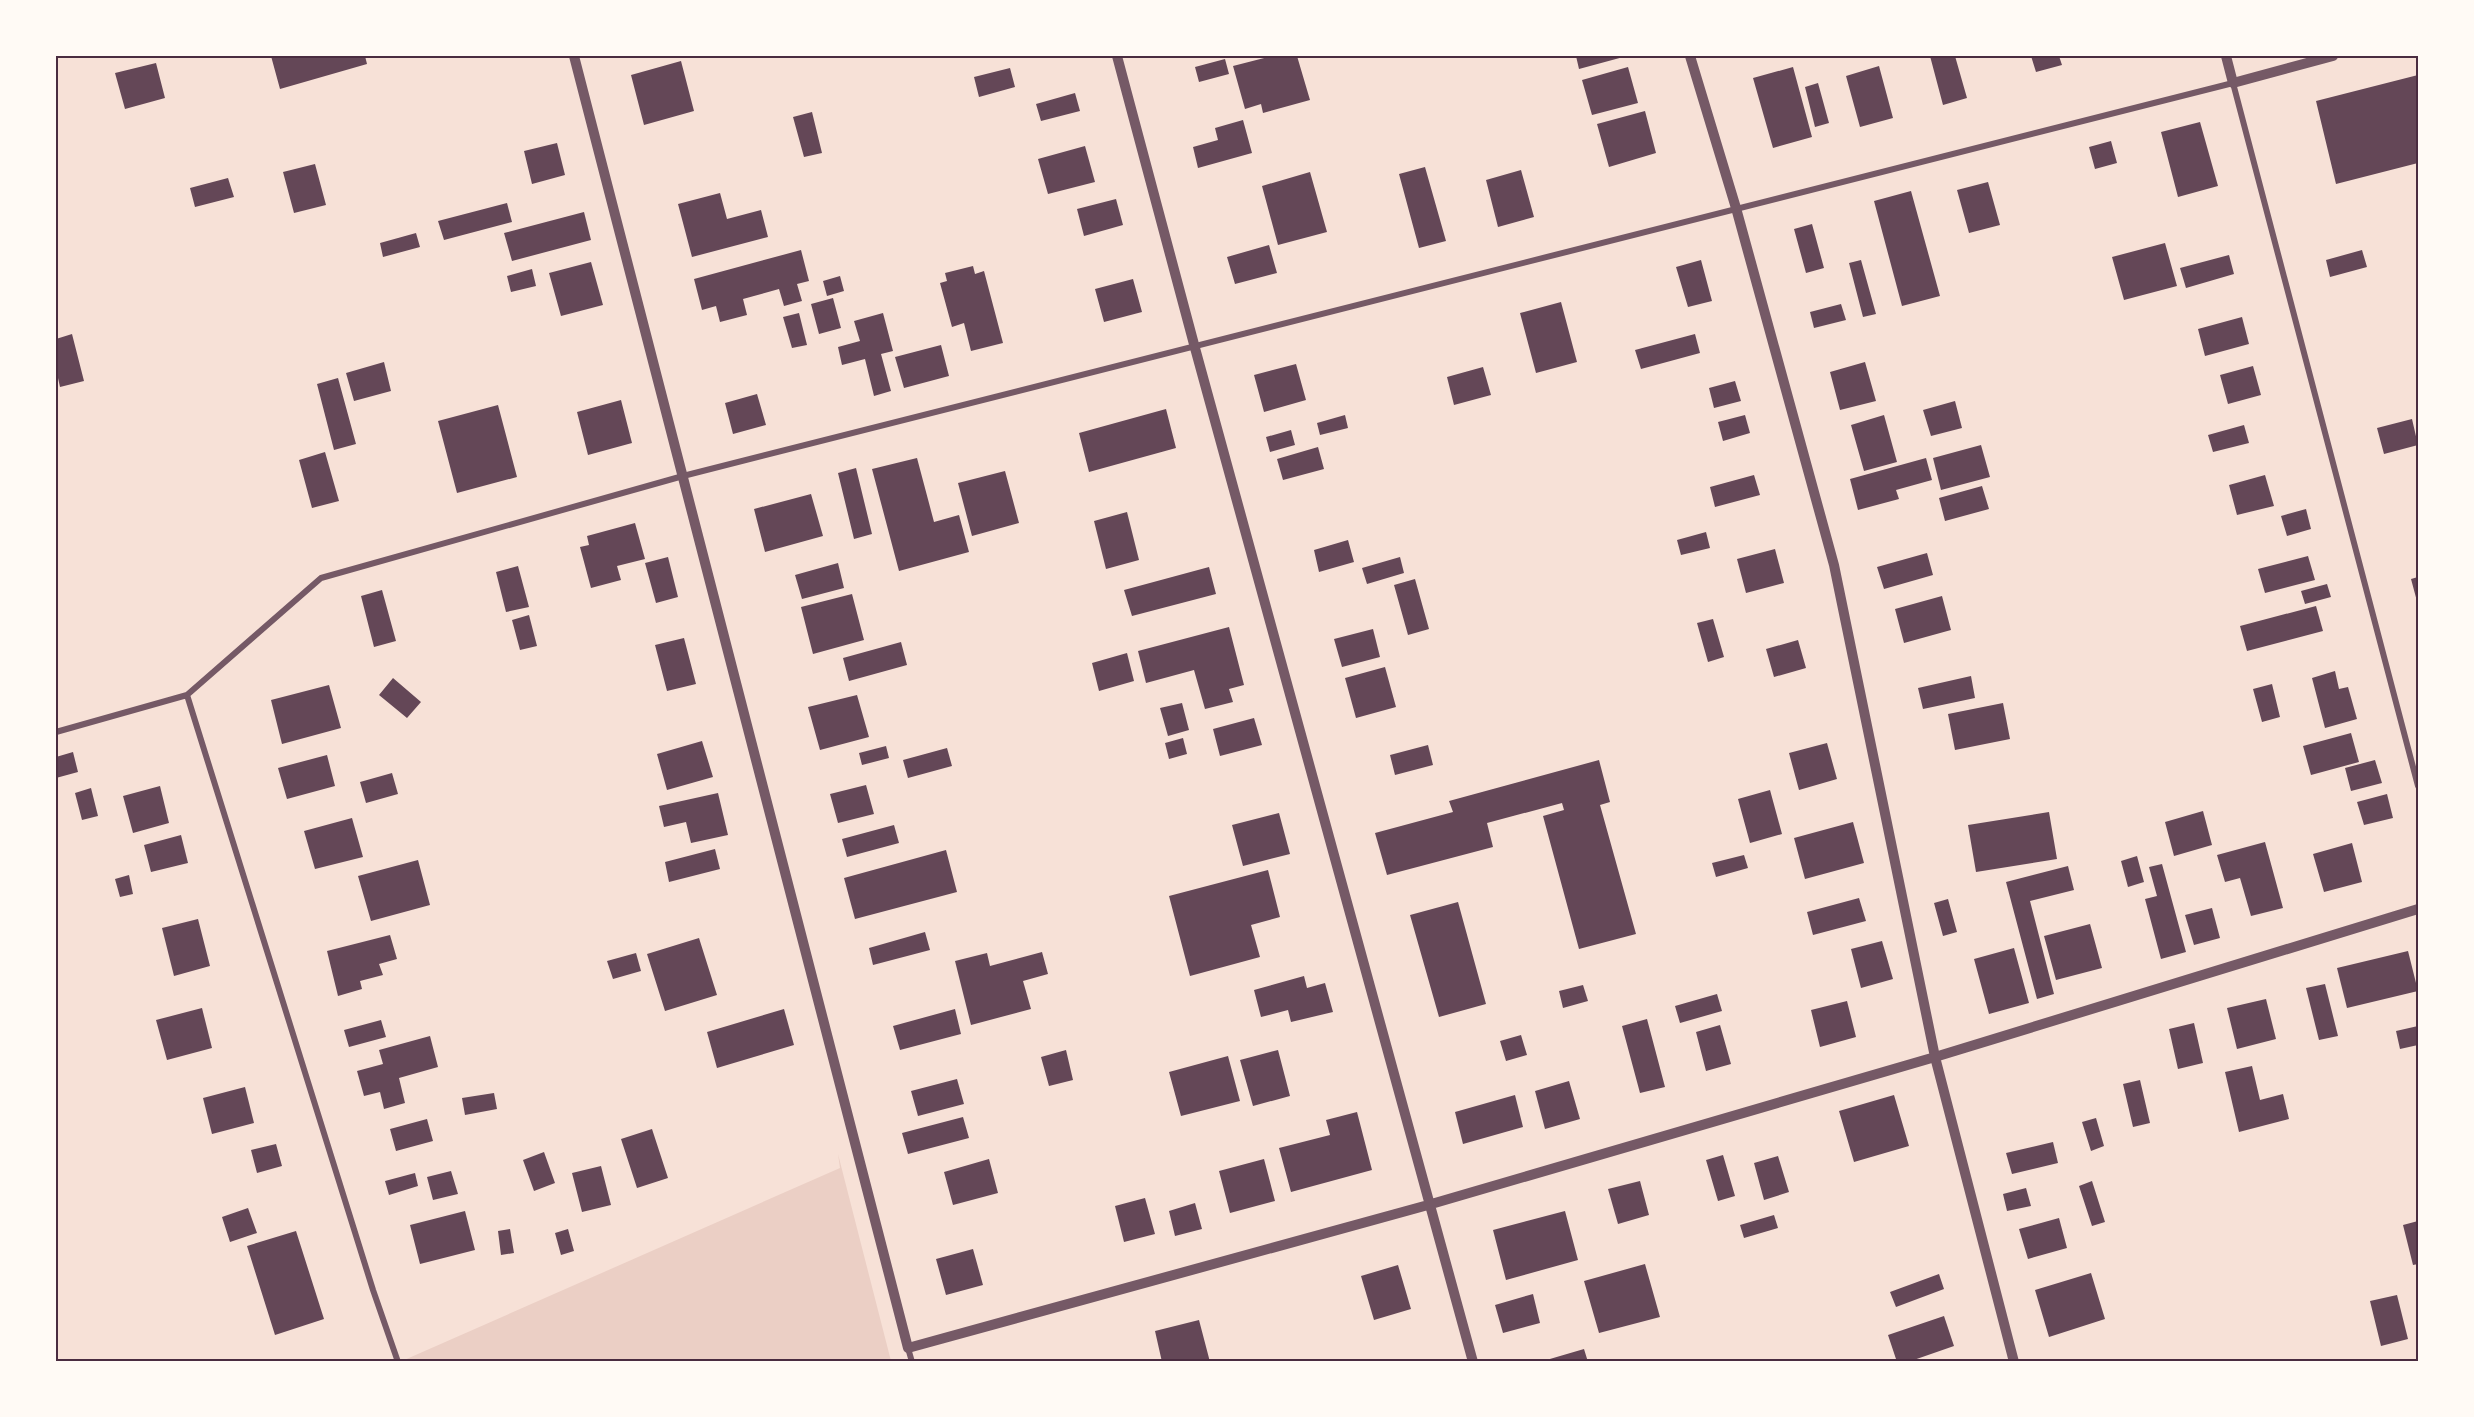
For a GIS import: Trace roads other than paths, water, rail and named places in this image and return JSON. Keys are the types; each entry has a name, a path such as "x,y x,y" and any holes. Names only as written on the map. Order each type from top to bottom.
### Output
{"street":[{"path":"574,56 912,1362"},
{"path":"1117,56 1428,1205 1473,1362"},
{"path":"1690,56 1736,208 1834,565 1935,1057 2014,1362"},
{"path":"2226,56 2418,786"},
{"path":"56,732 187,694 321,578 683,476 1195,348 2333,56"},
{"path":"187,694 373,1290 398,1362"},
{"path":"908,1348 1428,1205 1935,1057 2418,909"}]}
